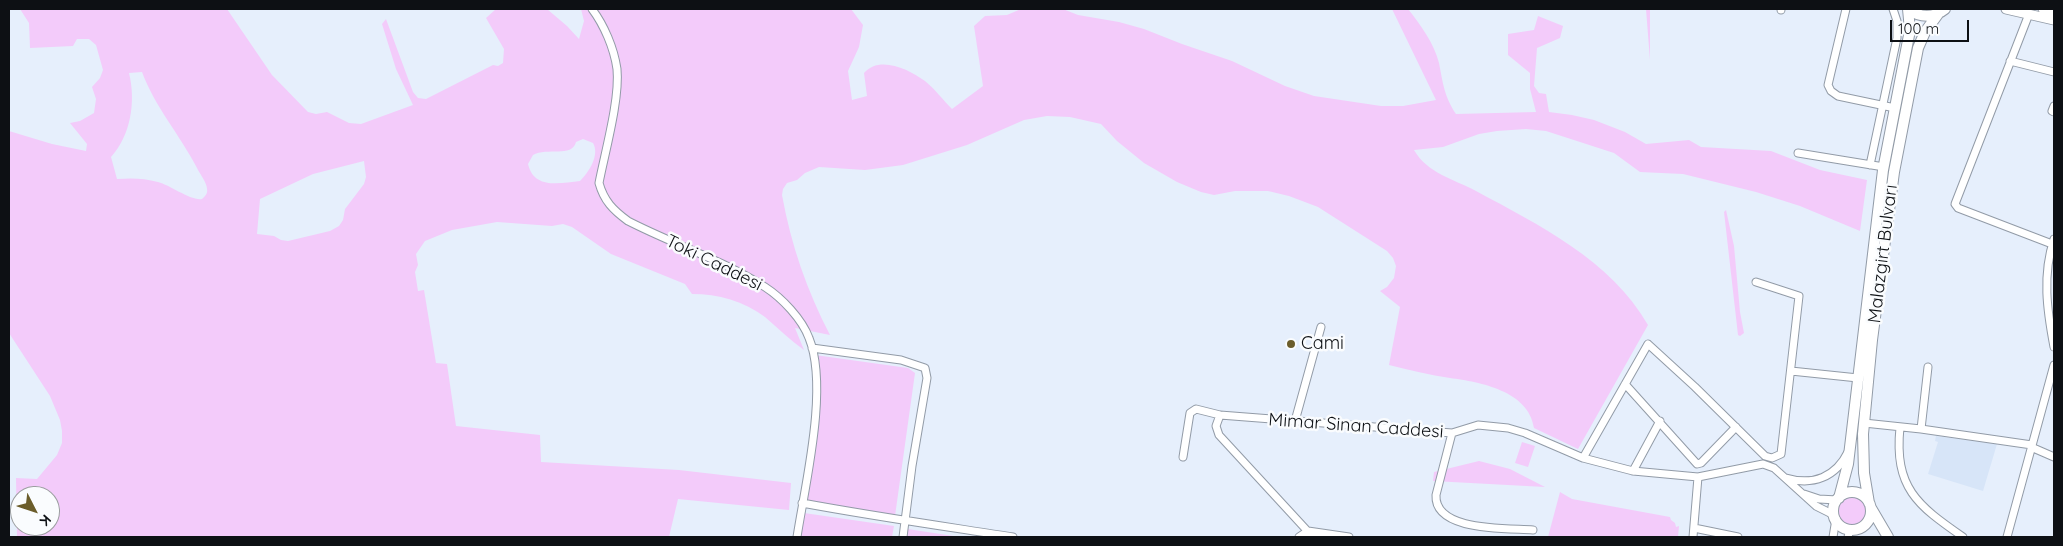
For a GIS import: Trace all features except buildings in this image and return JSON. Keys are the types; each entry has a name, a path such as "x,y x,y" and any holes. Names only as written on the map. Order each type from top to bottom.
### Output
{"highway":[{"path":"1908,9 1920,15 1929,16 1943,11"},
{"name":"Malazgirt Bulvarı","path":"1838,499 1848,464 1884,167 1910,30 1908,9"},
{"name":"Malazgirt Bulvarı","path":"1870,504 1863,462 1864,423 1894,172 1918,48 1925,32 1943,11"},
{"path":"1870,504 1868,520 1864,526 1853,533 1840,525 1835,517 1834,507 1838,499 1848,493 1855,492 1865,497 1870,504 1888,537"}],"main road":[{"path":"2006,9 2054,20"},
{"path":"2043,9 2054,11"}],"street":[{"name":"Toki Caddesi","path":"592,9 611,44 617,70 616,96 599,183 603,197 612,209 628,222 742,274 767,288 796,317 809,337 815,360 816,407 797,537"},
{"path":"1846,9 1829,87 1838,96 1895,108"},
{"path":"1870,165 1897,38 1897,21 1894,9"},
{"path":"2029,14 1955,205 1958,208 2053,242 2047,306 2054,347"},
{"path":"2010,61 2054,72"},
{"path":"2054,106 2052,112 2054,112"},
{"path":"1798,153 1884,167"},
{"path":"1756,282 1799,296 1782,452 1772,458 1769,466 1785,477 1822,511 1835,517 1833,537"},
{"path":"1295,421 1321,327"},
{"path":"1583,458 1648,344 1765,456 1772,458"},
{"path":"812,348 901,360 925,368 927,378 903,537"},
{"path":"2007,537 2054,365"},
{"path":"1921,429 1928,367"},
{"path":"1791,371 1858,378"},
{"path":"1625,384 1698,464 1736,427"},
{"name":"Mimar Sinan Caddesi","path":"1183,457 1191,411 1197,409 1220,415 1452,433 1478,425 1508,428 1525,433 1583,458 1633,471 1698,477 1763,464 1769,466"},
{"path":"1220,415 1216,426 1219,435 1313,537"},
{"path":"1633,471 1660,421"},
{"path":"1864,423 1921,429 2031,446 2054,457"},
{"path":"1900,427 1898,445 1900,459 1911,492 1925,509 1963,537"},
{"path":"1452,433 1436,495 1436,502 1440,511 1455,522 1466,525 1533,530"},
{"path":"1785,477 1806,481 1824,477 1839,466 1850,444"},
{"path":"1693,537 1698,477"},
{"path":"1802,493 1819,499 1838,499"},
{"path":"802,503 886,519 906,520 988,535 1013,537"},
{"path":"1694,528 1738,537"},
{"path":"1299,537 1308,531 1349,537"}],"shaded area":[{"path":"20,9 227,9 272,75 308,112 316,114 327,112 349,123 361,124 413,105 396,69 382,24 386,19 413,92 418,98 426,99 493,65 498,66 503,63 504,49 486,18 496,9 547,9 579,39 584,21 581,9 851,9 863,25 859,47 848,71 852,100 867,96 864,73 870,68 886,64 903,68 918,76 932,87 952,109 983,86 974,26 985,16 1007,15 1021,9 1063,9 1078,15 1119,22 1144,29 1232,61 1285,86 1314,96 1381,106 1403,106 1436,100 1392,9 1408,9 1422,27 1434,48 1446,95 1456,114 1536,112 1530,89 1530,73 1508,55 1508,34 1534,30 1538,16 1563,26 1560,38 1537,48 1534,86 1539,93 1546,94 1549,112 1594,120 1625,132 1646,144 1689,140 1701,147 1771,151 1820,170 1867,180 1860,231 1800,206 1756,192 1683,174 1640,172 1614,153 1546,131 1526,129 1497,131 1479,134 1443,147 1414,150 1426,165 1442,175 1524,217 1572,246 1614,281 1633,302 1648,325 1578,449 1534,428 1530,415 1523,405 1501,391 1475,382 1389,365 1400,307 1380,291 1387,287 1394,278 1396,266 1393,258 1387,251 1318,207 1289,196 1268,191 1235,191 1214,195 1177,182 1144,163 1117,141 1101,124 1070,117 1047,116 1024,120 967,145 903,165 865,170 819,167 805,173 797,180 787,183 782,195 795,250 814,302 830,335 795,328 804,350 757,311 721,297 692,294 685,284 611,254 572,227 563,224 552,226 497,222 452,230 425,241 416,254 418,265 415,272 418,291 424,290 436,363 447,364 456,426 540,435 541,462 679,470 791,483 789,510 678,499 669,537 17,537 60,536 60,486 16,486 16,478 37,479 57,455 62,443 62,431 60,420 50,396 9,333 9,131 52,144 86,151 87,144 70,123 80,121 94,113 96,99 92,87 100,78 103,70 96,45 89,39 77,39 73,46 30,48 29,23","holes":["142,72 147,85 205,181 207,192 202,199 192,198 153,181 117,179 111,157 123,139 130,117 132,95 129,73","583,139 593,143 595,153 587,173 580,181 549,183 536,178 531,172 528,164 533,155 570,150 576,142","364,161 366,177 364,184 345,209 343,220 339,226 330,231 288,241 274,236 257,234 260,199 313,174"]},
{"path":"1646,9 1650,9 1650,60"},
{"path":"1726,210 1734,246 1740,312 1744,333 1740,336 1738,335 1724,212"},
{"path":"815,355 908,368 915,373 895,516 803,501 816,413"},
{"path":"1936,436 1997,444 1983,491 1928,474 1938,442 1935,441"},
{"path":"1522,442 1535,446 1528,467 1515,463"},
{"path":"1479,461 1510,469 1545,487 1433,481 1434,472"},
{"path":"1560,492 1572,499 1670,517 1676,527 1679,526 1678,537 1548,537"},
{"path":"1852,496 1862,501 1867,511 1862,521 1852,526 1842,521 1837,511 1842,501"},
{"path":"804,513 894,526 892,537 798,537"},
{"path":"901,528 960,537 900,537"}],"place":[{"name":"Cami","path":"1291,344"}]}
